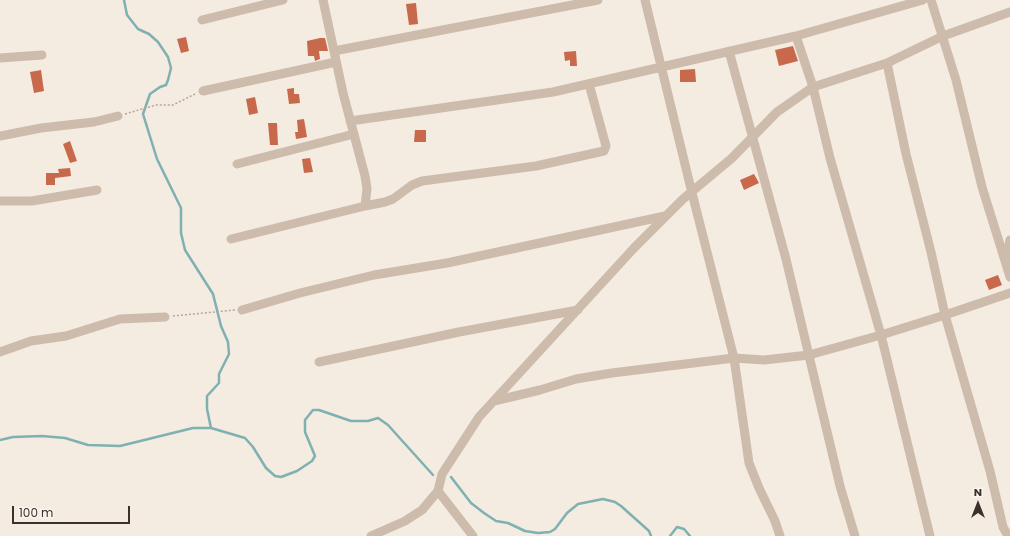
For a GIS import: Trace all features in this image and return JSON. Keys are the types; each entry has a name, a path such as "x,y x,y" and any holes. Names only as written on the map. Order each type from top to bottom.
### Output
{"street":[{"path":"202,20 283,0"},
{"path":"323,0 336,62 366,182 367,196 365,206"},
{"path":"334,51 598,0"},
{"path":"645,0 734,358 749,463 772,514 780,536"},
{"path":"350,121 553,92 796,36 923,0"},
{"path":"931,0 943,36 982,187 1010,277"},
{"path":"371,536 406,521 422,510 438,491 442,474 452,461 466,434 494,400 578,310 604,279 665,216 732,158 777,112 813,87 887,63 943,36 1010,12"},
{"path":"796,36 813,87 830,158 881,335 930,536"},
{"path":"729,51 786,259 840,486 855,536"},
{"path":"0,58 42,55"},
{"path":"202,91 336,62"},
{"path":"887,63 906,154 931,252 945,315 992,478 1003,527 1008,536"},
{"path":"231,239 393,199 412,185 422,181 536,166 604,151 606,146 589,84"},
{"path":"0,136 41,128 94,122 118,116"},
{"path":"237,164 354,134"},
{"path":"0,201 32,201 97,190"},
{"path":"242,310 344,282 487,255 665,216"},
{"path":"1006,262 1010,240"},
{"path":"494,400 540,390 576,379 734,358 764,360 809,355 881,335 1010,293"},
{"path":"319,362 459,332 578,310"},
{"path":"0,352 31,341 66,336 108,321 130,317 165,316"},
{"path":"438,491 473,536"}],"path":[{"path":"118,116 156,105 173,105 202,91"},
{"path":"165,316 190,316 227,310 242,310"}],"building":[{"path":"416,3 418,24 409,25 406,4"},
{"path":"186,37 189,51 181,53 177,39"},
{"path":"325,38 328,51 319,51 320,59 315,61 314,56 308,56 307,41"},
{"path":"793,46 798,61 779,66 775,50"},
{"path":"576,51 577,66 570,66 570,60 565,61 564,52"},
{"path":"695,69 696,82 680,82 680,70"},
{"path":"41,70 44,91 34,93 30,72"},
{"path":"294,88 294,94 299,94 300,103 289,104 287,89"},
{"path":"255,97 258,113 249,115 246,99"},
{"path":"304,119 307,137 296,139 295,132 298,132 297,120"},
{"path":"268,123 277,123 278,145 270,145"},
{"path":"415,130 426,130 426,142 414,142"},
{"path":"70,141 77,161 70,163 63,144"},
{"path":"310,158 313,172 304,173 302,159"},
{"path":"70,168 71,176 55,178 55,185 46,185 46,173 59,173 58,169"},
{"path":"754,174 759,183 744,190 740,180"},
{"path":"998,275 1002,285 989,290 985,280"}],"waterway":[{"path":"124,0 127,15 138,29 149,34 158,42 168,57 171,68 166,85 150,94 143,114 157,159 181,208 181,233 185,250 213,294 221,326 228,342 229,354 219,374 219,383 207,396 207,409 211,428"},
{"path":"0,440 13,437 42,436 65,438 88,445 120,446 193,428 211,428 245,438 253,447 266,468 275,476 281,477 297,471 312,461 315,456 305,432 305,420 313,410 319,410 351,421 368,421 378,418 388,425 433,475"},
{"path":"451,477 471,503 484,513 496,521 508,523 525,531 538,533 550,532 555,529 567,513 578,504 603,499 615,502 621,506 649,531 651,536"},
{"path":"670,536 677,527 684,529 690,536"}]}
